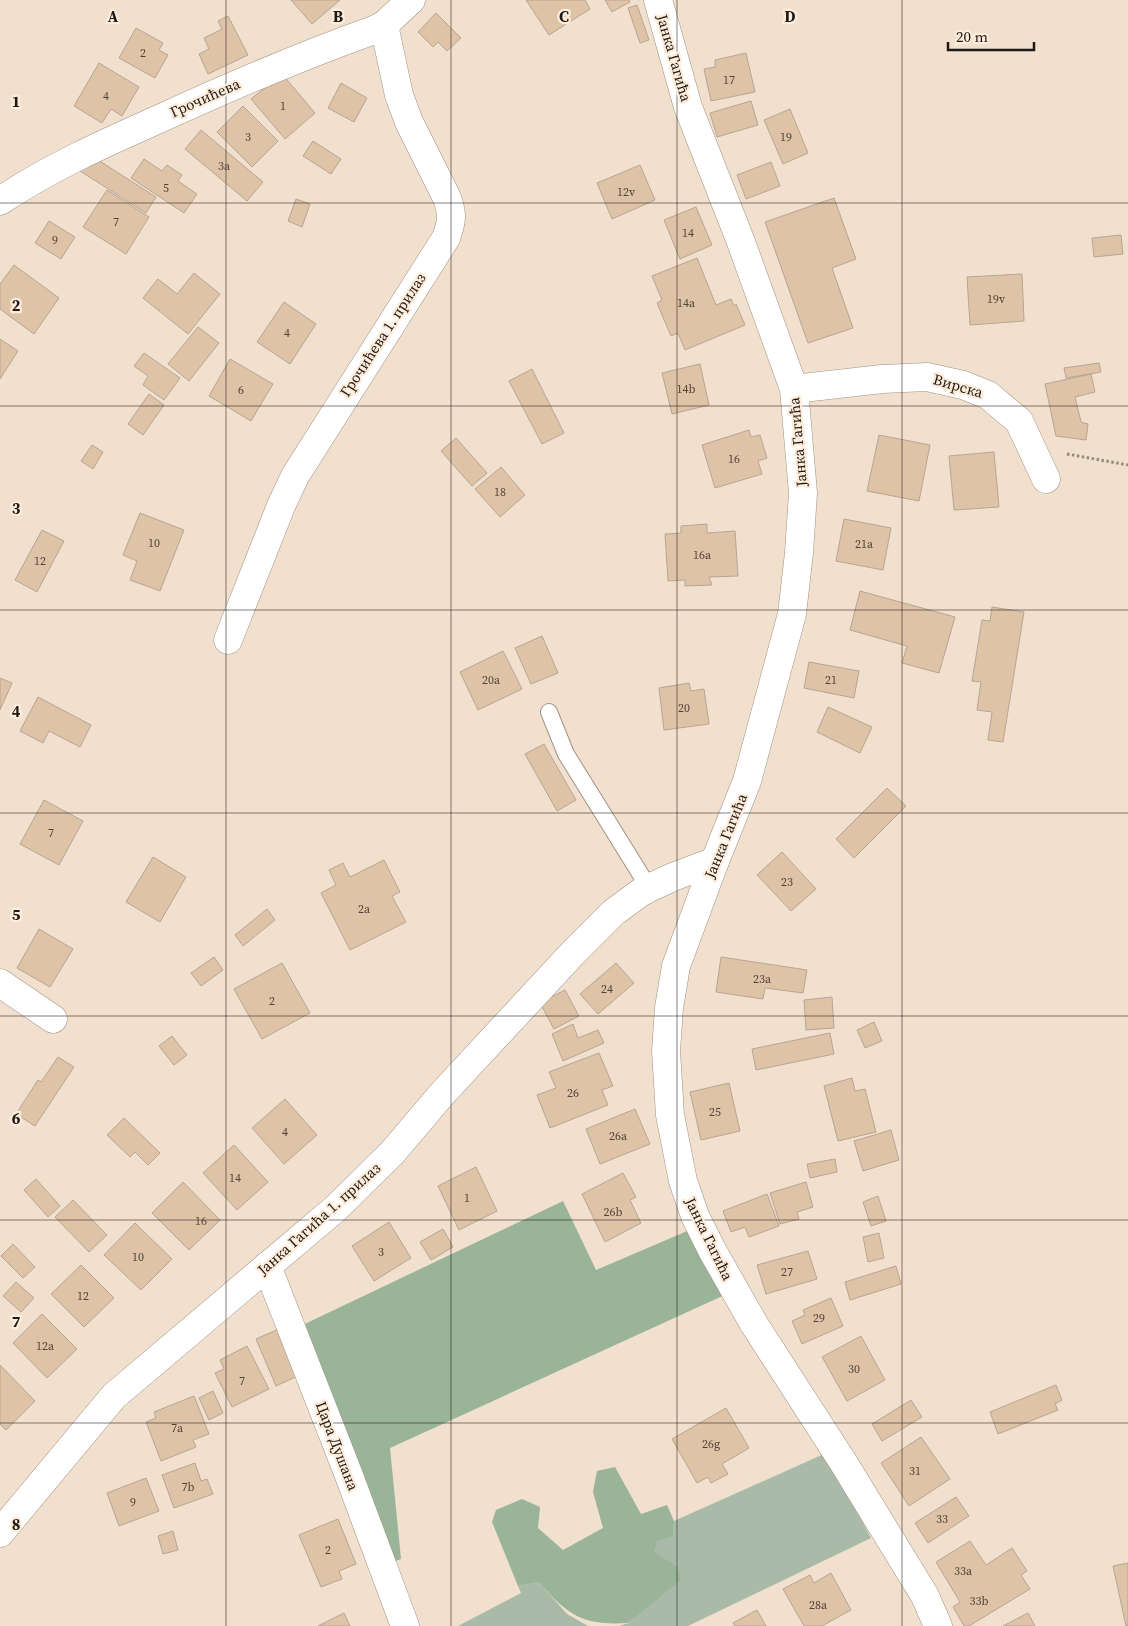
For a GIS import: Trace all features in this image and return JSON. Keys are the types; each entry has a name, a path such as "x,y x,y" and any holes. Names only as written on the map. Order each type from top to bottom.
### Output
{"street":[{"name":"Грочићева","path":"0,201 28,183 128,133 215,93 384,25 411,0"},
{"name":"Јанка Гагића","path":"658,0 688,107 741,242 794,389 803,493 792,614 748,781 715,861 676,966 668,1008 666,1051 670,1115 683,1181 699,1224 754,1324 843,1462 925,1596 938,1626"},
{"name":"Грочићева 1. прилаз","path":"228,640 280,506 295,476 446,238 452,222 447,198 409,122 399,95 384,25"},
{"name":"Вирска","path":"794,389 882,379 927,377 963,385 988,395 1018,421 1046,479"},
{"name":"Јанка Гагића 1. прилаз","path":"0,1533 114,1396 335,1209 392,1153 442,1094 572,954 614,912 640,892 715,861"},
{"path":"0,983 53,1019"},
{"name":"Цара Душана","path":"267,1266 348,1473 405,1626"}],"lane":[{"path":"549,712 566,754 649,888"}],"path":[{"path":"1034,452 1069,454 1128,466"}],"green space":[{"path":"563,1201 596,1270 692,1229 729,1293 390,1448 401,1559 375,1569 290,1331"},
{"path":"826,1453 871,1538 688,1626 619,1626 629,1623 677,1566 655,1554 656,1541 673,1537 674,1521"},
{"path":"615,1467 641,1514 667,1505 674,1521 673,1537 657,1541 655,1553 677,1566 681,1580 628,1623 598,1622 576,1616 558,1602 539,1582 518,1586 492,1522 496,1510 522,1499 540,1507 538,1528 563,1550 603,1528 593,1492 597,1471"},
{"path":"539,1582 567,1614 588,1626 458,1626 521,1593 518,1586"}],"building":[{"path":"291,0 340,0 312,24"},
{"path":"526,0 585,0 590,9 549,35"},
{"path":"605,0 629,0 630,2 612,12"},
{"path":"637,5 649,40 640,43 628,8"},
{"path":"436,13 461,38 447,51 438,42 433,47 418,32"},
{"path":"228,16 248,55 208,74 199,54 209,49 204,38 222,29 218,21"},
{"path":"136,28 163,43 159,50 168,55 155,78 119,58"},
{"path":"746,53 755,92 711,101 704,69 715,67 715,60"},
{"path":"99,63 139,87 122,116 111,109 102,123 74,106"},
{"path":"282,74 315,113 285,139 251,99"},
{"path":"341,83 367,98 354,122 328,108"},
{"path":"751,101 758,125 717,137 710,113"},
{"path":"243,106 278,141 252,167 217,132"},
{"path":"790,109 808,153 783,164 764,120"},
{"path":"201,130 263,182 247,201 185,149"},
{"path":"313,141 341,159 331,174 303,156"},
{"path":"144,159 162,171 167,165 182,175 178,181 197,194 184,213 131,178"},
{"path":"98,160 156,197 146,213 80,171"},
{"path":"771,162 780,186 746,199 737,175"},
{"path":"640,165 655,200 612,219 597,183"},
{"path":"107,190 149,217 126,254 83,227"},
{"path":"834,198 856,259 832,268 853,328 808,343 765,222"},
{"path":"296,199 310,204 302,227 288,221"},
{"path":"696,207 712,245 680,259 664,220"},
{"path":"49,221 75,237 61,259 35,243"},
{"path":"1121,235 1123,254 1094,257 1092,238"},
{"path":"697,258 716,305 731,299 734,306 736,304 745,325 685,350 678,333 671,336 657,303 662,300 652,276"},
{"path":"14,265 59,298 34,334 0,309 0,284"},
{"path":"194,273 220,294 188,334 143,298 158,279 177,294"},
{"path":"1022,274 1024,321 970,325 967,277"},
{"path":"284,302 316,324 290,364 257,342"},
{"path":"198,327 219,343 189,381 168,364"},
{"path":"0,339 18,351 0,379"},
{"path":"144,353 180,378 164,400 143,385 148,376 134,366"},
{"path":"230,359 273,384 251,421 209,396"},
{"path":"1099,363 1101,372 1066,378 1064,368"},
{"path":"700,364 709,405 672,414 662,373"},
{"path":"532,369 564,433 542,444 509,381"},
{"path":"1091,374 1095,392 1075,397 1081,422 1088,424 1086,440 1056,436 1045,384"},
{"path":"149,394 164,405 143,435 128,424"},
{"path":"749,430 751,437 760,435 767,458 758,461 762,474 715,488 702,445"},
{"path":"879,435 930,445 919,501 867,491"},
{"path":"456,438 487,473 472,486 441,451"},
{"path":"92,445 103,452 93,469 81,461"},
{"path":"994,452 999,507 954,510 949,456"},
{"path":"501,467 525,495 500,517 475,489"},
{"path":"140,513 184,530 160,591 130,580 137,561 123,555"},
{"path":"844,519 891,528 883,570 836,561"},
{"path":"707,524 707,533 735,531 738,576 709,577 712,585 685,586 685,580 668,581 665,534 681,533 681,526"},
{"path":"42,530 64,541 37,592 15,580"},
{"path":"860,591 955,617 939,673 902,663 907,646 850,630"},
{"path":"992,607 1024,612 1003,742 988,740 992,712 977,710 981,682 972,681 982,620 990,621"},
{"path":"542,636 558,673 531,684 515,648"},
{"path":"503,651 522,689 478,710 460,672"},
{"path":"809,662 859,671 854,698 804,688"},
{"path":"0,678 12,683 0,710"},
{"path":"689,683 691,691 704,689 709,724 664,730 659,688"},
{"path":"38,697 91,725 80,747 49,731 43,743 20,731"},
{"path":"828,707 872,727 860,753 817,732"},
{"path":"544,744 576,800 557,811 525,754"},
{"path":"887,788 906,806 854,858 836,839"},
{"path":"44,800 83,821 59,865 20,844"},
{"path":"782,852 816,889 791,911 757,875"},
{"path":"153,857 186,877 160,922 126,902"},
{"path":"384,860 400,892 392,896 406,922 350,950 321,893 336,885 329,870 343,863 350,877"},
{"path":"267,909 275,920 243,946 235,935"},
{"path":"39,929 73,949 50,987 17,968"},
{"path":"214,957 223,970 201,986 191,973"},
{"path":"721,957 807,970 803,993 765,988 763,999 716,992"},
{"path":"282,963 310,1013 262,1039 234,989"},
{"path":"616,963 634,983 598,1014 580,994"},
{"path":"565,990 579,1016 554,1029 540,1003"},
{"path":"832,997 834,1028 806,1030 804,1000"},
{"path":"874,1022 882,1041 865,1048 857,1030"},
{"path":"573,1024 578,1038 598,1030 604,1043 563,1061 552,1034"},
{"path":"830,1033 834,1054 756,1070 752,1049"},
{"path":"172,1036 187,1055 174,1065 159,1046"},
{"path":"599,1053 613,1086 602,1090 608,1105 550,1128 537,1095 556,1088 549,1072"},
{"path":"58,1057 74,1067 35,1126 16,1114 38,1080 41,1082"},
{"path":"852,1078 855,1091 865,1089 876,1132 838,1141 824,1086"},
{"path":"729,1083 740,1131 701,1140 690,1092"},
{"path":"285,1099 317,1135 284,1164 252,1128"},
{"path":"635,1109 650,1144 600,1164 586,1129"},
{"path":"124,1118 160,1153 148,1165 135,1152 130,1157 107,1135"},
{"path":"891,1130 899,1160 863,1171 854,1141"},
{"path":"234,1145 268,1182 237,1210 203,1173"},
{"path":"835,1159 837,1172 810,1178 807,1164"},
{"path":"476,1167 497,1211 459,1230 438,1186"},
{"path":"623,1173 636,1197 630,1200 641,1223 605,1242 582,1194"},
{"path":"36,1179 60,1206 48,1217 24,1190"},
{"path":"183,1182 220,1220 189,1250 152,1213"},
{"path":"806,1182 813,1207 797,1212 799,1219 780,1224 770,1193"},
{"path":"767,1194 779,1226 749,1237 745,1227 731,1232 723,1211"},
{"path":"878,1196 886,1221 871,1226 863,1202"},
{"path":"73,1200 107,1235 89,1252 55,1217"},
{"path":"389,1222 411,1258 374,1281 352,1246"},
{"path":"135,1223 172,1259 141,1290 104,1255"},
{"path":"443,1229 453,1247 431,1260 420,1242"},
{"path":"879,1233 884,1258 868,1262 863,1237"},
{"path":"13,1244 35,1267 23,1278 1,1256"},
{"path":"808,1251 817,1279 766,1294 757,1265"},
{"path":"81,1265 114,1298 84,1327 51,1294"},
{"path":"896,1266 901,1284 850,1300 845,1282"},
{"path":"16,1282 34,1298 21,1312 3,1296"},
{"path":"831,1298 843,1326 802,1344 792,1321 805,1315 803,1310"},
{"path":"42,1314 77,1349 47,1378 13,1343"},
{"path":"281,1328 302,1374 276,1386 256,1339"},
{"path":"861,1336 885,1380 847,1401 822,1357"},
{"path":"247,1346 269,1389 232,1407 215,1373 224,1369 220,1360"},
{"path":"0,1365 35,1401 6,1430 0,1424"},
{"path":"1056,1385 1062,1400 1055,1404 1058,1410 998,1434 990,1412"},
{"path":"213,1391 223,1413 209,1420 199,1398"},
{"path":"194,1396 209,1434 193,1440 196,1447 161,1461 146,1422 156,1418 154,1412"},
{"path":"911,1400 922,1417 882,1441 872,1424"},
{"path":"726,1408 749,1448 722,1464 728,1474 711,1483 708,1477 697,1483 672,1439"},
{"path":"921,1437 950,1479 909,1506 881,1463"},
{"path":"195,1463 201,1481 207,1479 213,1494 174,1508 162,1475"},
{"path":"146,1478 159,1511 119,1526 107,1493"},
{"path":"956,1497 969,1516 928,1543 915,1523"},
{"path":"338,1519 356,1564 339,1571 342,1579 321,1587 299,1535"},
{"path":"173,1531 178,1550 163,1554 158,1536"},
{"path":"970,1541 986,1565 1012,1548 1027,1571 1021,1575 1030,1589 969,1626 964,1626 953,1607 960,1602 936,1562"},
{"path":"1128,1563 1128,1626 1126,1626 1113,1566"},
{"path":"831,1573 851,1610 822,1626 804,1626 783,1589 810,1575 814,1583"},
{"path":"757,1610 766,1626 735,1626 733,1623"},
{"path":"344,1613 350,1626 318,1626"},
{"path":"1028,1613 1035,1626 1003,1626"}]}
